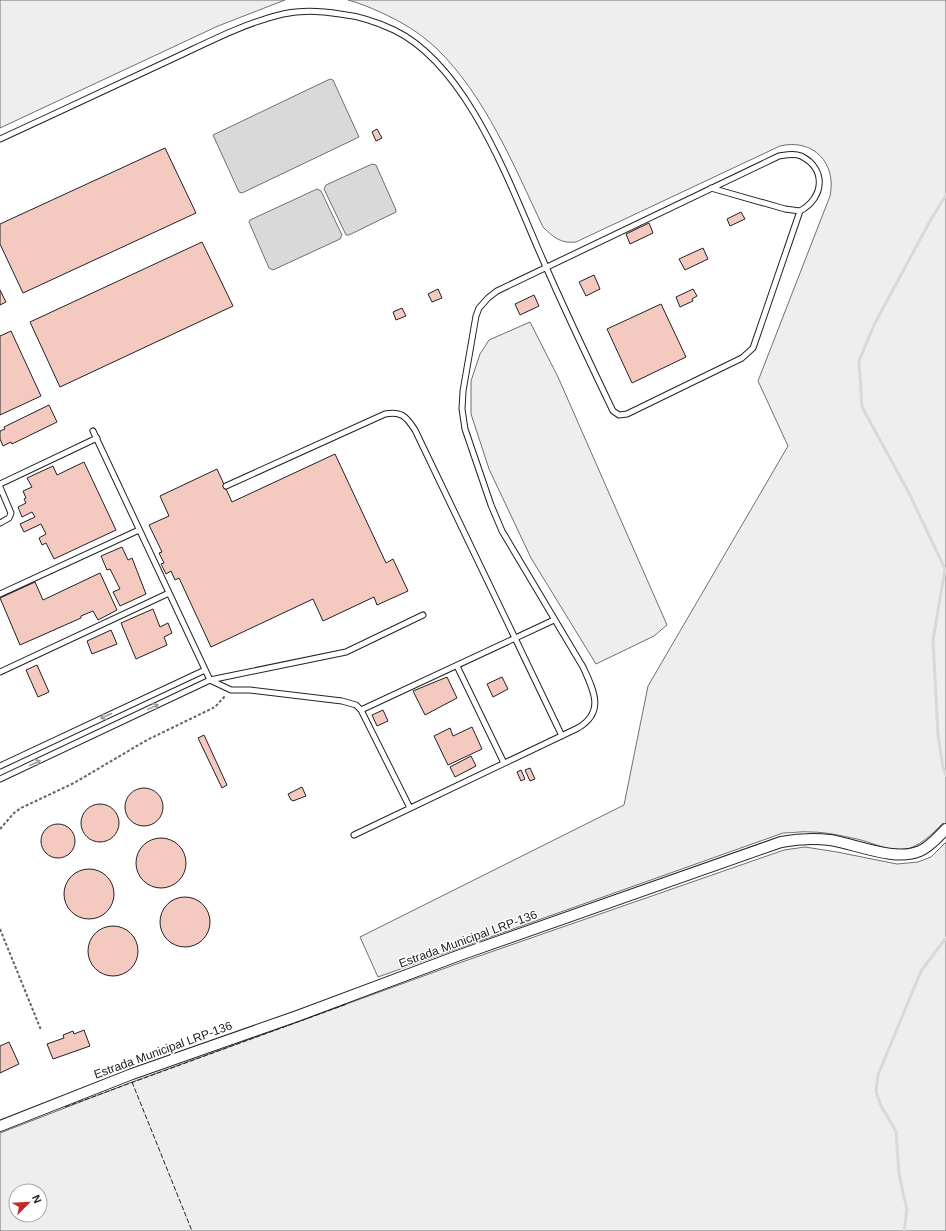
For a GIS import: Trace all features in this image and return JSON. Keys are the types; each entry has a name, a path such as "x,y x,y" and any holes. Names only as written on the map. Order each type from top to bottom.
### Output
{"street":[{"name":"Estrada Municipal LRP-136","path":"0,1126 132,1074 300,1015 460,955 781,842 800,839 829,840 884,852 906,855 920,851 932,843 946,829"}],"lane":[{"path":"0,139 222,37 263,20 286,13 325,12 352,16 395,30 422,48 454,84 476,116 493,146 546,268 613,411 619,415 627,414 742,358 753,348 800,211 815,198 818,192 820,185 815,168 800,156 790,154 779,156 711,188 546,268 497,291 479,308 476,316 464,379 462,409 465,429 498,521 554,620 583,667 590,682 595,707 588,721 578,728 354,835"},
{"path":"711,188 800,211"},
{"path":"226,486 384,414 392,412 404,416 414,430 562,736"},
{"path":"93,430 210,680 231,690 250,690 342,701 356,705 361,710 410,808"},
{"path":"0,523 9,518 11,513 0,486 96,438"},
{"path":"0,594 139,530"},
{"path":"0,672 169,593"},
{"path":"0,779 210,680 346,652 423,615"},
{"path":"361,710 554,620"},
{"path":"457,666 504,763"},
{"path":"0,766 205,670"}],"path":[{"path":"0,829 14,813 22,808 74,783 147,740 215,708 231,690"},
{"path":"0,929 41,1030"}],"shaded area":[{"path":"0,0 285,0 218,26 0,128"},
{"path":"348,0 946,0 946,826 943,823 930,836 920,843 908,849 902,850 885,848 857,839 828,833 783,833 378,977 360,937 624,805 648,686 788,446 758,381 830,196 831,184 830,173 826,164 820,156 812,150 803,146 792,144 780,146 576,242 562,241 554,237 543,227 497,132 484,109 453,67 430,42 409,27 380,12"},
{"path":"330,79 333,80 359,137 242,193 239,192 213,135"},
{"path":"372,164 376,165 396,212 349,235 346,235 324,189 326,185"},
{"path":"317,189 321,191 342,235 340,239 273,270 269,268 249,222 250,220"},
{"path":"530,322 558,377 667,625 654,636 596,664 531,558 489,469 471,414 471,381 480,354 489,340"},
{"path":"946,842 946,1231 0,1231 0,1133 132,1082 462,962 784,850 805,847 897,864 918,862 931,857"}],"building":[{"path":"377,129 382,138 376,141 372,132"},
{"path":"165,148 196,213 23,293 0,244 0,224"},
{"path":"741,212 745,219 730,226 727,219"},
{"path":"649,223 653,233 630,244 626,234"},
{"path":"202,242 233,306 60,387 30,322"},
{"path":"703,248 708,259 685,270 679,259"},
{"path":"594,275 600,289 586,296 579,282"},
{"path":"438,289 442,298 432,302 428,294"},
{"path":"693,289 697,296 692,299 693,301 680,307 676,297"},
{"path":"0,290 6,302 0,305"},
{"path":"534,295 539,306 520,315 515,304"},
{"path":"661,304 686,357 632,383 607,329"},
{"path":"402,308 406,316 396,320 393,312"},
{"path":"11,331 41,396 0,415 0,336"},
{"path":"49,405 57,422 12,444 11,442 3,446 0,439 0,431 5,429 4,427"},
{"path":"335,454 386,563 393,559 408,591 377,605 374,597 323,621 313,599 211,647 179,578 175,580 171,571 166,574 161,564 164,563 159,553 162,552 149,525 169,516 160,496 217,469 232,502"},
{"path":"84,462 116,530 54,559 46,543 42,545 39,538 46,534 41,524 24,532 20,524 35,517 32,512 22,517 18,507 26,503 24,499 26,498 23,491 32,487 27,478 53,466 57,475"},
{"path":"122,547 128,560 132,558 146,594 120,606 113,592 120,589 110,569 107,570 101,556"},
{"path":"100,573 117,610 98,620 93,611 81,616 81,618 20,645 0,598 35,582 43,600"},
{"path":"153,609 160,627 168,623 172,633 164,637 167,645 136,659 121,623"},
{"path":"111,630 117,644 92,654 87,641"},
{"path":"37,665 49,692 38,697 26,670"},
{"path":"447,677 457,698 425,715 413,691"},
{"path":"502,677 508,689 493,697 487,684"},
{"path":"383,710 388,721 377,726 372,715"},
{"path":"472,727 482,749 448,765 434,736 450,728 453,736"},
{"path":"204,735 227,785 222,788 198,738"},
{"path":"471,756 476,766 455,777 450,767"},
{"path":"530,768 535,779 530,781 525,770"},
{"path":"521,770 525,779 521,781 517,772"},
{"path":"302,787 306,796 293,801 291,800 288,794"},
{"path":"144,788 154,791 160,797 163,807 160,817 154,823 144,826 134,823 128,817 125,807 128,797 134,791"},
{"path":"100,804 113,810 119,823 113,836 100,842 87,836 81,823 87,810"},
{"path":"58,824 70,829 75,841 70,853 58,858 46,853 41,841 46,829"},
{"path":"156,838 166,838 179,845 186,858 186,868 179,881 166,888 156,888 147,884 140,877 136,868 136,858 140,849 147,842"},
{"path":"84,869 94,869 107,876 114,889 114,899 107,912 94,919 84,919 75,915 68,908 64,899 64,889 68,880 75,873"},
{"path":"180,897 190,897 203,904 210,917 210,927 203,940 190,947 180,947 171,943 164,936 160,927 160,917 164,908 171,901"},
{"path":"108,926 118,926 131,933 138,946 138,956 131,969 118,976 108,976 99,972 92,965 88,956 88,946 92,937 99,930"},
{"path":"84,1030 90,1046 53,1059 47,1044 64,1038 63,1035 73,1031 74,1034"},
{"path":"9,1042 19,1064 0,1073 0,1046"}],"waterway":[{"path":"946,195 930,221 874,325 859,361 862,407 909,493 945,569 933,640 938,735 943,768 946,775"},
{"path":"904,1231 907,1210 899,1174 896,1131 881,1106 876,1092 878,1075 921,971 946,938"}],"fence":[{"path":"65,1107 347,1004"},
{"path":"132,1082 192,1231"}]}
